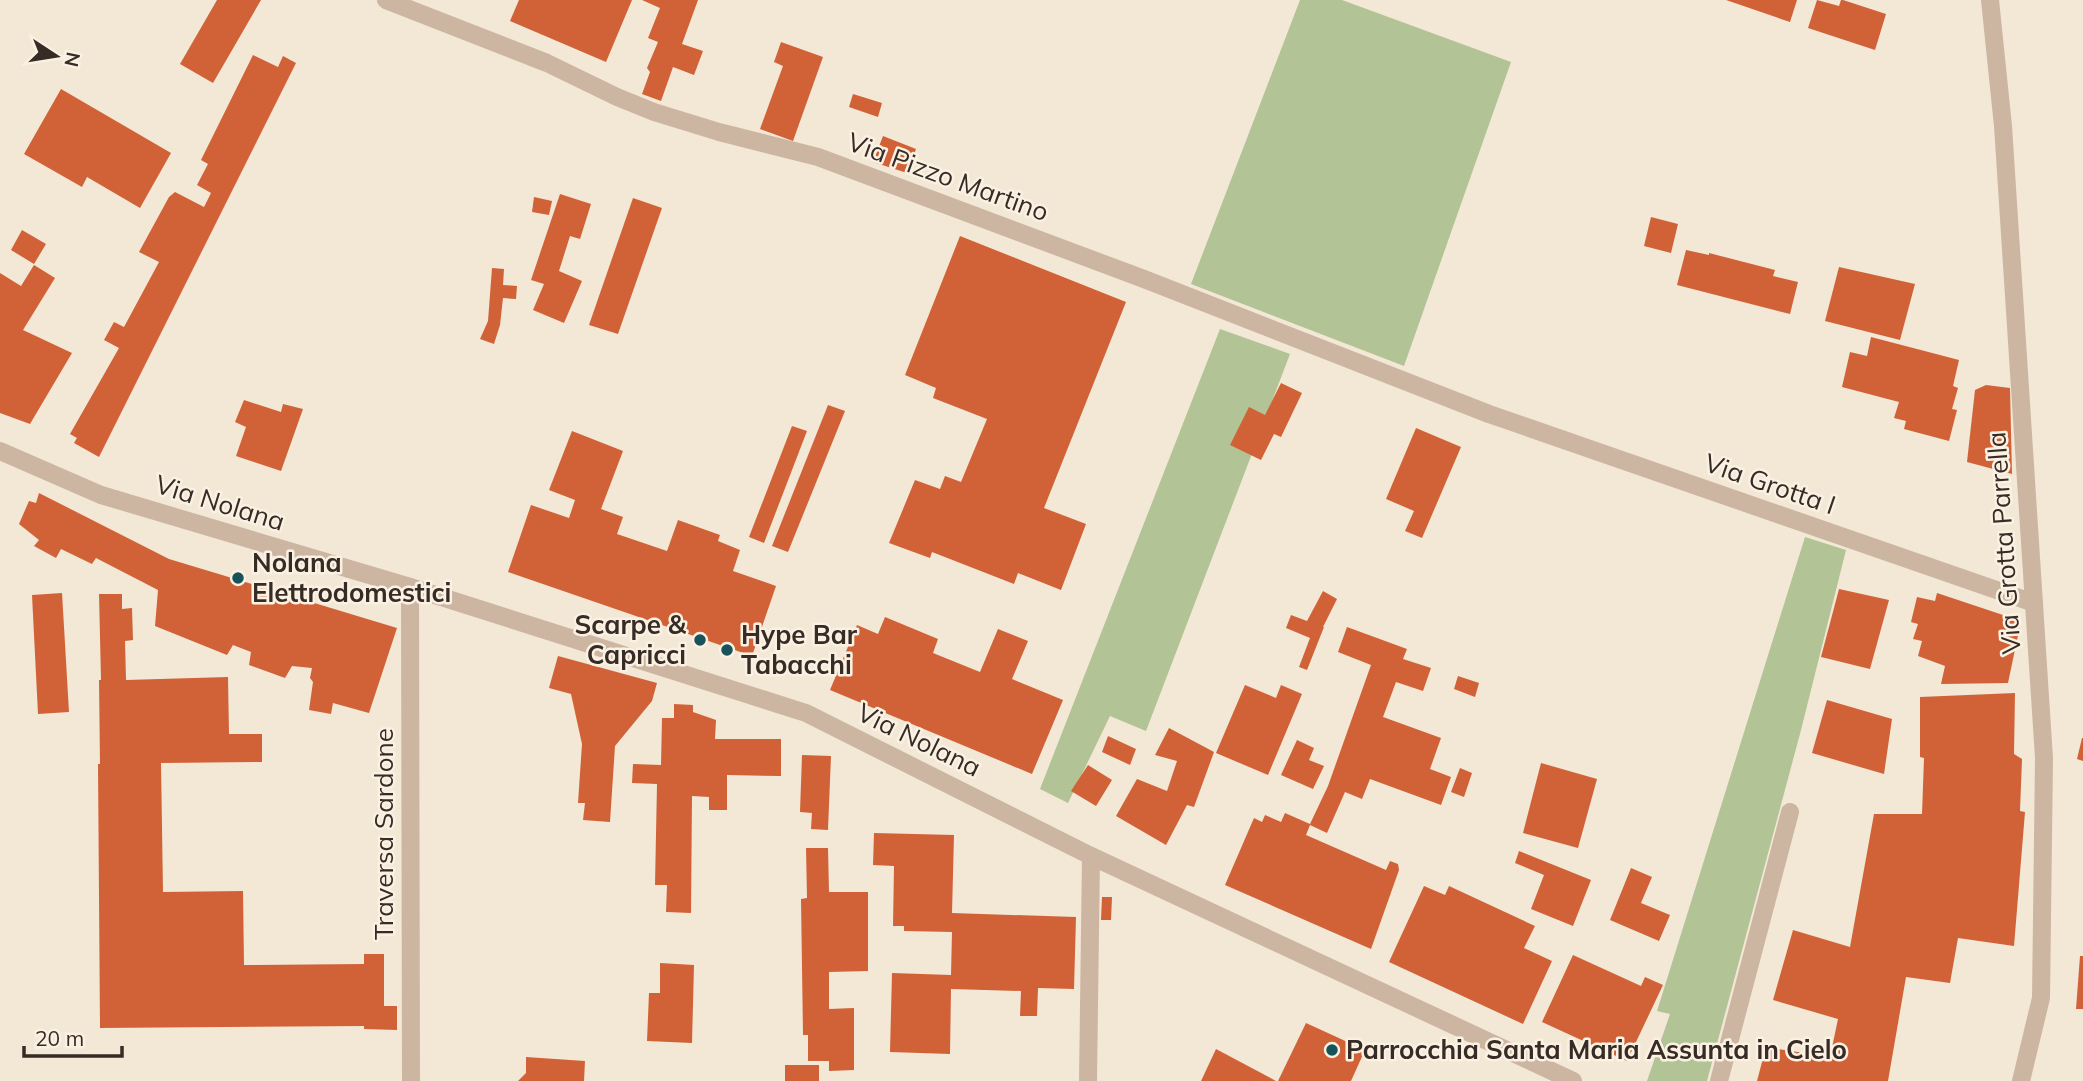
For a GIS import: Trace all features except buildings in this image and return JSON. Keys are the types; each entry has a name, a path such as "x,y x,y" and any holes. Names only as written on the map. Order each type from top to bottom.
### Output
{"street":[{"name":"Via Pizzo Martino","path":"386,0 547,63 617,97 654,111 719,132 818,157 1144,279 1489,414"},
{"name":"Via Grotta Parrella","path":"1990,0 2003,126 2044,758 2041,998 2021,1081"},
{"name":"Via Grotta I","path":"1489,414 2034,604"},
{"name":"Via Nolana","path":"0,451 101,495 410,587 806,713 1091,856 1573,1081"},
{"name":"Traversa Sardone","path":"410,587 411,1081"},
{"path":"1719,1081 1790,812"},
{"path":"1088,1081 1091,856"}],"green space":[{"path":"1300,0 1342,0 1511,62 1404,366 1191,284"},
{"path":"1220,329 1290,354 1146,731 1110,716 1068,803 1040,789"},
{"path":"1805,537 1846,550 1707,1081 1647,1081 1670,1014 1657,1011"}],"place":[{"name":"Nolana Elettrodomestici","path":"238,578"},
{"name":"Scarpe & Capricci","path":"700,640"},
{"name":"Hype Bar Tabacchi","path":"727,650"},
{"name":"Parrocchia Santa Maria Assunta in Cielo","path":"1332,1050"}]}
